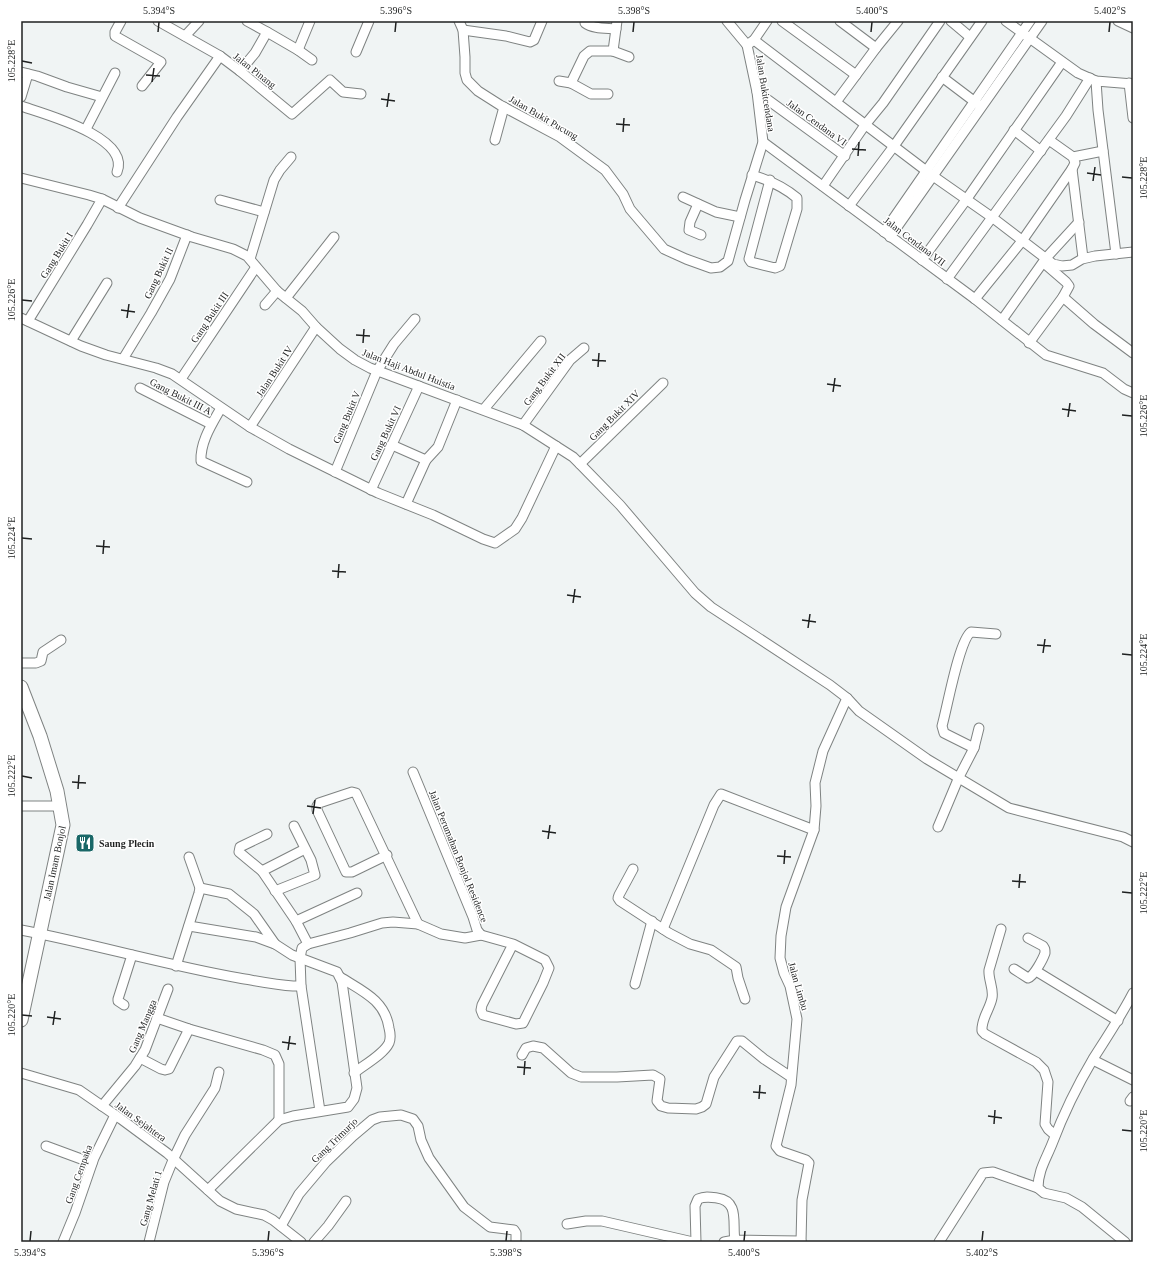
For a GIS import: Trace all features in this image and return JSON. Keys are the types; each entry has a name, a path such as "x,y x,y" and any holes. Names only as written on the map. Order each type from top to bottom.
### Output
{"highway":[{"name":"Jalan Imam Bonjol","path":"21,687 40,736 57,791 63,825 38,933 21,1020"}],"street":[{"path":"121,21 115,36 161,62 142,86"},
{"name":"Jalan Pinang","path":"158,21 220,56 292,114 330,80 343,92 361,94"},
{"path":"185,36 199,21"},
{"path":"247,21 298,50 312,60"},
{"path":"298,50 310,21"},
{"path":"356,52 369,21"},
{"path":"461,25 530,42 534,40 542,21"},
{"path":"585,21 588,25 593,26 616,25 613,51"},
{"path":"750,42 767,21"},
{"path":"782,21 856,75"},
{"path":"840,21 876,48"},
{"path":"823,186 845,156 865,124 883,103 940,21"},
{"path":"951,21 970,37"},
{"path":"849,206 894,146 982,21"},
{"path":"1006,21 1078,73 1093,79 1131,83 1133,118"},
{"path":"887,234 978,104 1030,21"},
{"path":"978,104 1042,21"},
{"path":"1118,21 1133,28"},
{"path":"730,22 750,42 836,102 966,200 1022,240 1045,260 1066,282 1069,286 1063,297 1029,342"},
{"path":"836,102 896,22"},
{"name":"Jalan Bukit Pucung","path":"461,25 465,57 465,73 467,80 478,91 504,107 560,137 605,170 623,194 630,209 664,249 711,268 720,267 726,264 752,175"},
{"path":"240,71 255,53 267,32"},
{"name":"Jalan Bukitcendana","path":"750,42 763,142 752,175"},
{"path":"571,83 584,56 590,51 613,51 629,57"},
{"path":"118,208 176,117 220,56"},
{"path":"922,260 966,200 1062,62"},
{"path":"86,129 115,72"},
{"path":"21,97 25,73 102,97"},
{"path":"942,77 978,104"},
{"path":"947,279 1093,79"},
{"path":"1093,79 1116,254"},
{"path":"559,81 571,83 591,94 608,94"},
{"name":"Jalan Cendana VI","path":"757,92 845,156"},
{"path":"21,106 86,129 105,143 115,154 119,161 119,168 117,172"},
{"path":"495,140 504,107"},
{"path":"1014,130 1041,151"},
{"path":"975,299 1022,240 1075,163 1073,157 1049,140"},
{"name":"Jalan Cendana VII","path":"763,142 975,299 1046,355 1103,373 1133,394"},
{"path":"1073,157 1103,151"},
{"path":"250,259 274,180 291,157"},
{"path":"1072,169 1084,258"},
{"path":"752,175 770,180 797,198 797,209 780,266 775,268 750,262 749,258 770,180"},
{"name":"Jalan Haji Abdul Huistia","path":"21,178 102,199 140,218 186,235 233,249 247,256 277,291 302,311 316,327 340,349 355,360 377,371 523,425 556,446 580,464 620,505 695,593 711,607 830,685 847,698 859,711 927,759 1009,808 1133,842"},
{"path":"683,197 716,212 740,217"},
{"name":"Gang Bukit I","path":"24,320 87,225 102,199"},
{"path":"220,200 264,212"},
{"path":"698,204 690,222 689,230 700,235"},
{"path":"1002,320 1045,260 1079,222"},
{"name":"Gang Bukit II","path":"123,359 152,313 170,279 186,235"},
{"path":"286,298 334,237"},
{"path":"1045,260 1062,266 1072,265 1084,258 1133,252"},
{"name":"Gang Bukit III","path":"181,379 256,267"},
{"path":"71,341 107,283"},
{"path":"265,305 277,291"},
{"path":"1063,297 1094,324 1133,354"},
{"name":"Gang Bukit V","path":"335,472 377,371 394,344 415,319"},
{"path":"24,320 106,355 156,368 172,374 221,408 289,449 371,490 433,515 483,539 495,542 515,529 522,518 556,446"},
{"name":"Jalan Bukit IV","path":"250,426 316,327"},
{"path":"484,410 541,341"},
{"name":"Gang Bukit XII","path":"523,425 570,360 584,348"},
{"name":"Gang Bukit XIV","path":"580,464 663,383"},
{"name":"Gang Bukit VI","path":"371,490 419,386"},
{"name":"Gang Bukit III A","path":"140,388 211,424"},
{"path":"406,504 426,460 438,447 458,400"},
{"path":"221,408 211,424 201,453 201,461 247,482"},
{"path":"392,445 426,460"},
{"path":"974,748 944,733 942,726 959,658 967,634 977,631 996,634"},
{"path":"21,663 36,663 41,661 43,652 61,640"},
{"name":"Jalan Limbu","path":"801,1242 802,1200 809,1163 806,1160 780,1151 776,1146 791,1085 797,1019 790,986 784,973 780,958 781,936 786,908 814,830 815,783 823,751 847,698"},
{"path":"938,828 959,777 974,748 979,728"},
{"name":"Jalan Perumahan Bonjol Residence","path":"308,944 382,923 393,922 418,924 441,934 465,938 481,935 477,930 414,772"},
{"path":"386,855 352,872 346,872 317,810 319,803 352,792 356,793 386,855 418,924"},
{"path":"663,929 714,805 721,794 814,830"},
{"path":"21,806 60,806"},
{"path":"275,891 315,875 312,864 294,826"},
{"path":"267,834 240,847 239,852 245,859 262,871 296,921 308,944 302,948 300,958 301,986 320,1111"},
{"path":"262,871 305,849"},
{"path":"176,966 200,888 188,857"},
{"path":"633,869 618,895 620,901 663,929 690,944 711,950 736,967 738,978 746,999"},
{"path":"200,888 230,894 254,914 275,944 284,951 337,972 342,982 357,1088 354,1099 348,1107 293,1116 279,1120 208,1190"},
{"path":"296,921 357,893"},
{"path":"635,984 652,921"},
{"path":"189,926 256,937 275,944"},
{"path":"1001,929 989,970 993,995 982,1022 982,1031 1036,1062 1044,1070 1048,1082 1045,1124 1055,1135"},
{"path":"21,930 176,966 282,985 301,986"},
{"path":"481,935 514,944 545,960 549,968 523,1023 516,1024 483,1015 481,1010 482,1005 514,944"},
{"path":"1014,969 1028,978 1031,977 1036,971 1045,952 1044,948 1028,938"},
{"path":"124,1005 118,1001 118,999 132,955"},
{"path":"1036,971 1118,1021"},
{"path":"340,977 380,1004 388,1017 390,1034 389,1043 383,1051 354,1073"},
{"name":"Gang Mangga","path":"102,1106 126,1078 145,1050 168,989"},
{"path":"1038,1188 1038,1180 1042,1166 1064,1115 1093,1060 1118,1021 1133,993"},
{"path":"157,1018 275,1055 279,1064 279,1120"},
{"path":"140,1058 161,1069 169,1069 189,1029"},
{"path":"522,1055 526,1048 533,1046 543,1048 571,1073 581,1077 653,1075 660,1079 657,1102 661,1106 668,1108 696,1109 706,1104 714,1078 737,1041 742,1041 764,1059 791,1076"},
{"path":"1093,1060 1133,1080"},
{"name":"Gang Melati 1","path":"149,1242 164,1182 173,1160 185,1135 215,1088 219,1072"},
{"name":"Jalan Sejahtera","path":"21,1073 79,1090 167,1154 220,1201 236,1209 247,1210 264,1215 281,1226"},
{"name":"Gang Cempaka","path":"63,1242 75,1213 92,1163 115,1115"},
{"name":"Gang Trimurjo","path":"281,1226 299,1194 326,1162 353,1136 372,1120 380,1117 401,1115 413,1119 418,1126 421,1140 430,1158 464,1207 490,1227 514,1230 516,1233 516,1242"},
{"path":"46,1146 92,1163"},
{"path":"940,1242 983,1173 993,1172 1038,1188 1044,1193 1066,1198 1082,1207 1125,1242"},
{"path":"696,1242 695,1206 698,1199 706,1196 723,1199 729,1202 733,1209 734,1240"},
{"path":"314,1242 346,1201"},
{"path":"567,1224 586,1221 602,1221 692,1242"},
{"path":"281,1226 301,1242"},
{"path":"724,1242 734,1240 801,1242"}],"place":[{"name":"Saung Plecin","path":"85,843"}]}
